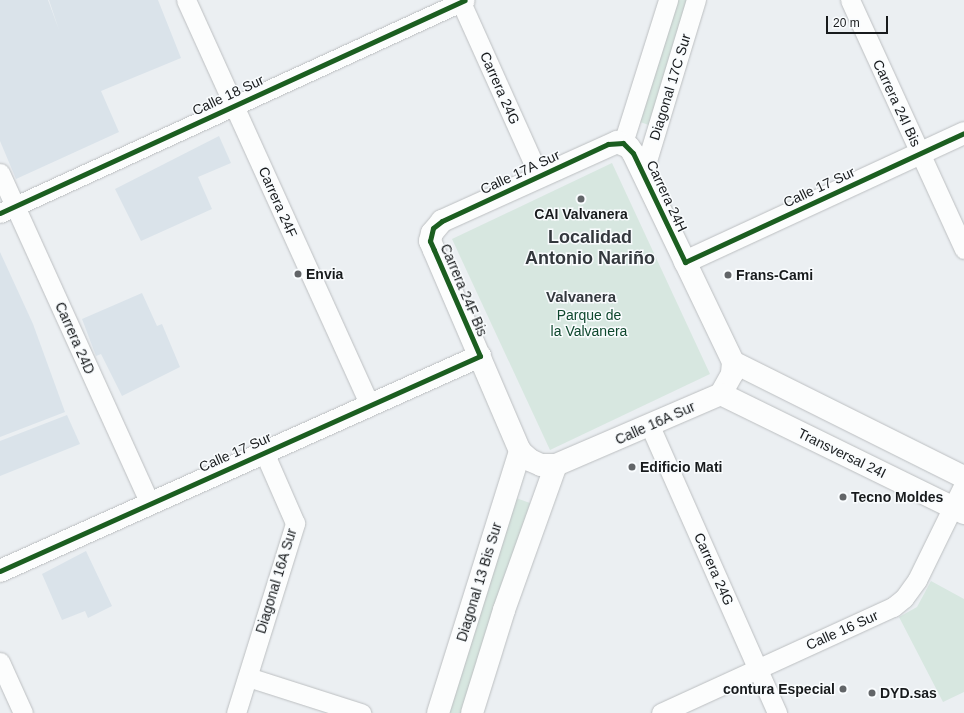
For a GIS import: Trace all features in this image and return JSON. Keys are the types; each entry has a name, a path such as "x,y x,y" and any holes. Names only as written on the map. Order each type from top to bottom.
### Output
{"street":[{"name":"Carrera 24F","path":"186,0 370,405"},
{"name":"Diagonal 17C Sur","path":"623,143 668,0"},
{"name":"Diagonal 17C Sur","path":"643,174 696,0"},
{"name":"Carrera 24I Bis","path":"850,0 964,249"},
{"name":"Calle 18 Sur","path":"8,209 462,1"},
{"name":"Carrera 24G","path":"462,1 540,176"},
{"name":"Calle 17 Sur","path":"685,262 964,133"},
{"name":"Carrera 24H","path":"623,143 633,153 733,362"},
{"name":"Calle 17A Sur","path":"432,233 442,221 608,144 623,143"},
{"name":"Carrera 24D","path":"0,173 8,209 150,503"},
{"name":"Carrera 24F Bis","path":"432,233 430,241 520,451"},
{"name":"Calle 17 Sur","path":"0,571 480,356"},
{"path":"721,394 730,380 733,362 964,477"},
{"name":"Calle 16A Sur","path":"556,465 650,426 721,394"},
{"name":"Transversal 24I","path":"721,394 958,510"},
{"name":"Carrera 24G","path":"650,426 778,713"},
{"path":"472,713 504,610 556,465 541,465 530,460 520,451"},
{"name":"Diagonal 13 Bis Sur","path":"438,713 520,451"},
{"name":"Diagonal 16A Sur","path":"236,713 295,523 264,452"},
{"name":"Calle 16 Sur","path":"660,713 893,607 904,598 917,580 958,510 964,484"},
{"path":"0,662 23,713"},
{"path":"248,677 361,713"}],"shaded area":[{"path":"0,0 48,0 59,30 49,0 158,0 181,58 101,91 119,132 16,179 0,141"},
{"path":"219,136 231,163 198,177 212,209 141,241 115,189"},
{"path":"0,252 33,324 65,412 0,437"},
{"path":"142,293 157,326 162,324 180,367 122,396 101,354 96,356 82,319"},
{"path":"67,415 80,444 0,476 0,441"},
{"path":"86,551 112,606 88,618 85,611 62,620 42,574"}],"green space":[{"path":"674,0 691,0 652,126 637,121"},
{"name":"Parque de la Valvanera","path":"612,163 710,374 550,450 452,239"},
{"path":"516,498 530,503 462,713 446,713"},
{"path":"931,581 964,599 964,692 943,702 899,617 917,607"}],"cycle path":[{"path":"0,213 465,0"},
{"path":"0,571 480,356 430,241 433,228 442,221 608,144 623,143 633,153 685,262 964,133"}],"place":[{"name":"CAI Valvanera","path":"581,199"},
{"name":"Envia","path":"298,274"},
{"name":"Frans-Cami","path":"728,275"},
{"name":"Edificio Mati","path":"632,467"},
{"name":"Tecno Moldes","path":"843,497"},
{"name":"contura Especial","path":"843,689"},
{"name":"DYD.sas","path":"872,693"}],"district":[{"name":"Localidad Antonio Nariño","path":"590,248"},
{"name":"Valvanera","path":"581,297"}]}
